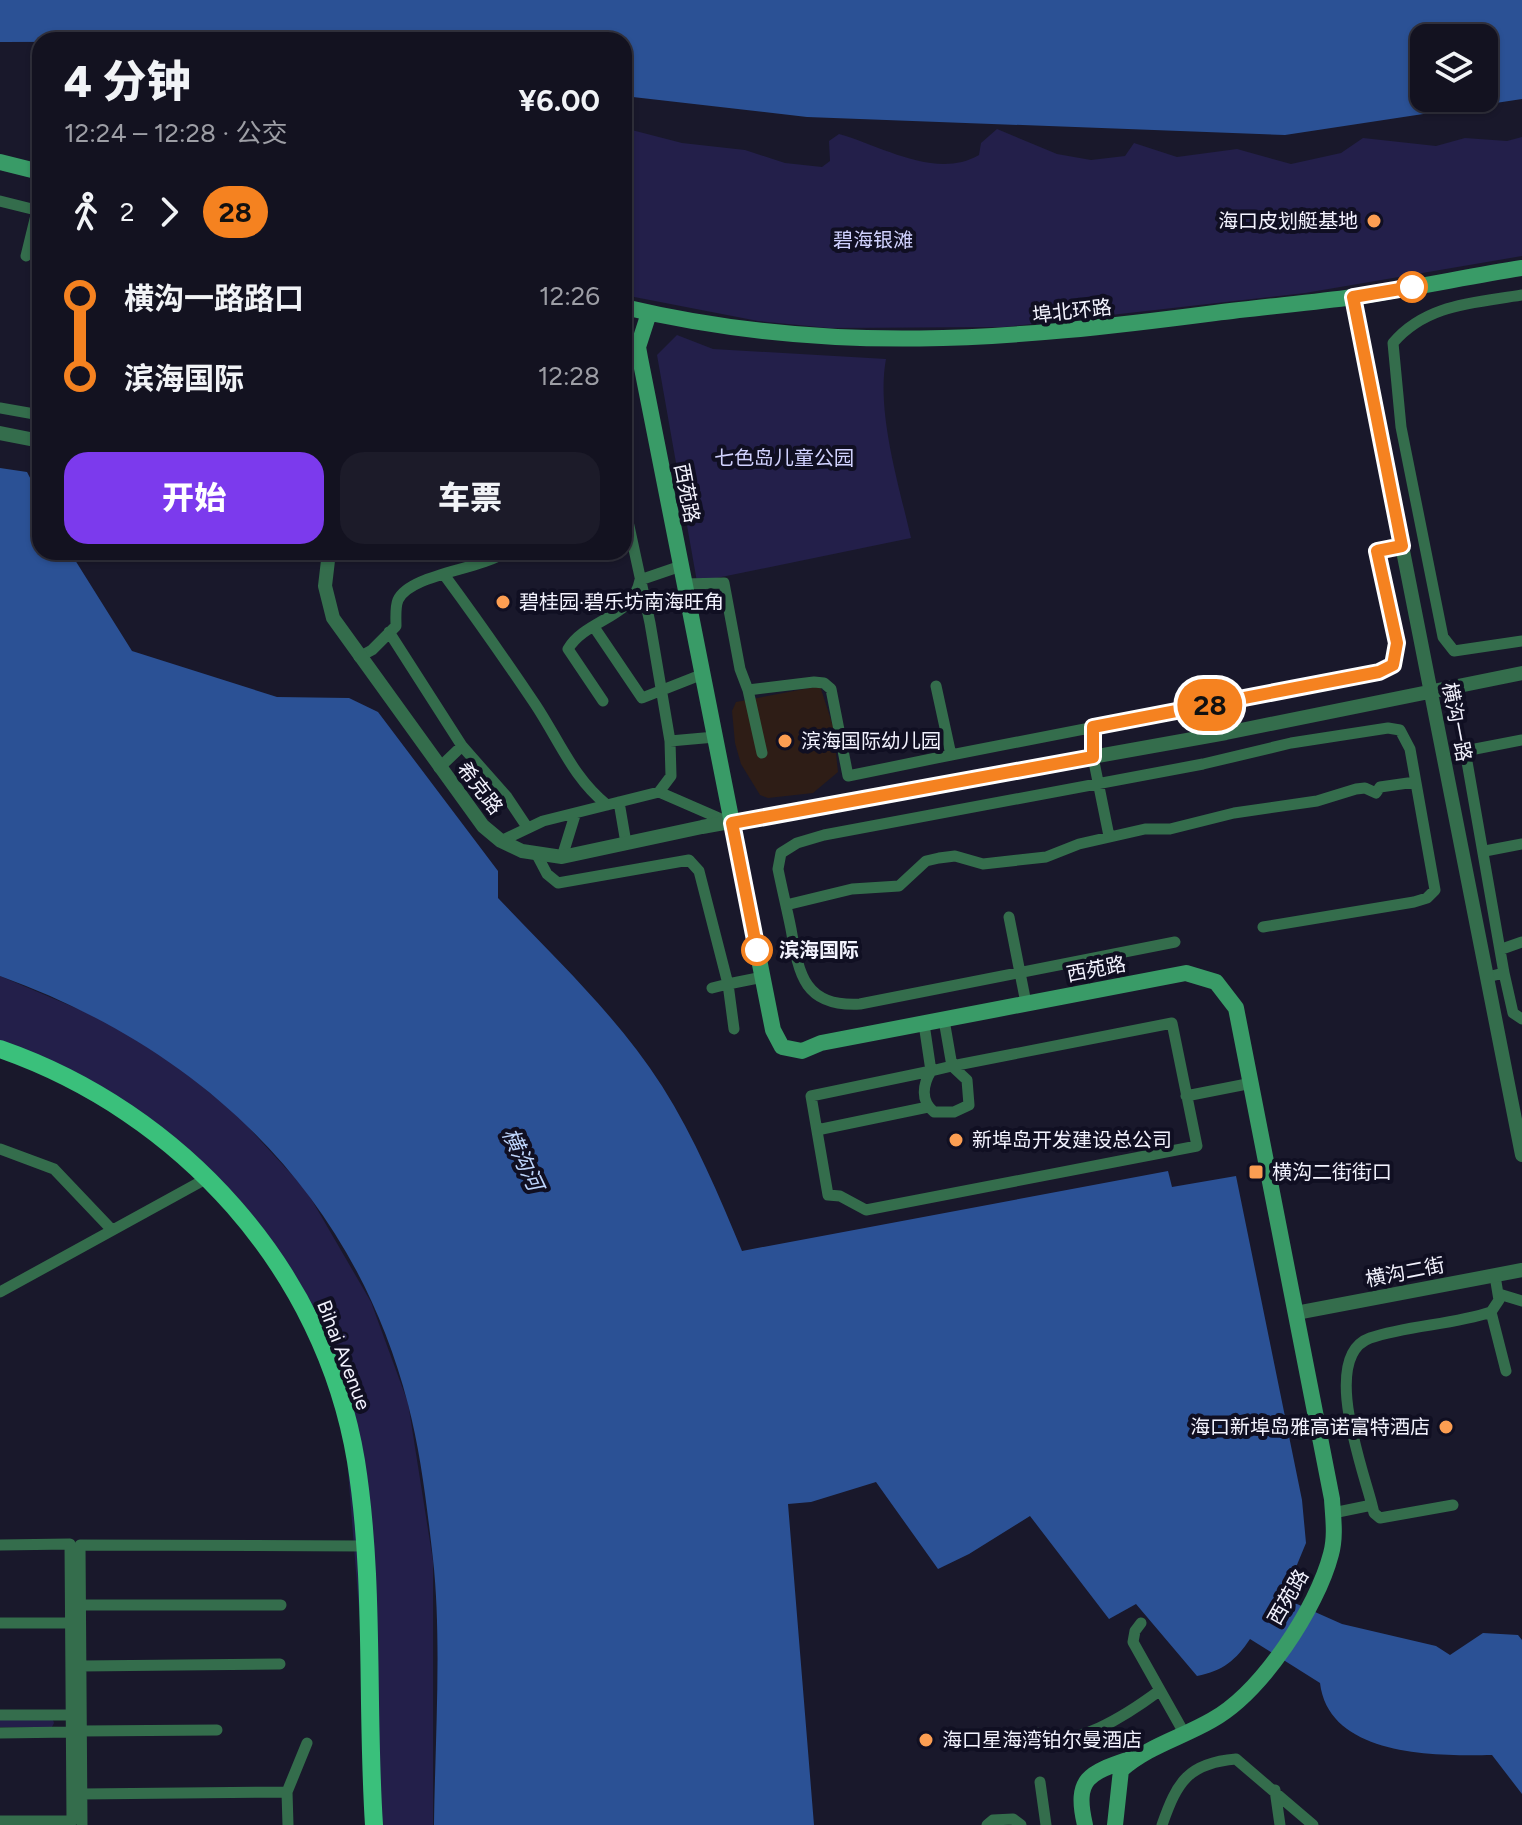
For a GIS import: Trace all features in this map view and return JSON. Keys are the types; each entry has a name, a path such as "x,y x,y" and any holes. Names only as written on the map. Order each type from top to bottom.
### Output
{"main road":[{"path":"0,162 32,170"},
{"name":"埠北环路","path":"632,309 784,334 867,341 974,340 1083,331 1353,297 1522,268"},
{"name":"西苑路","path":"649,313 638,347 773,1030 782,1047 791,1050 1171,975 1199,974 1216,982 1233,1001 1252,1083 1333,1513 1332,1551 1310,1604 1263,1676 1211,1721 1089,1776 1082,1788 1085,1825"},
{"name":"Bihai Avenue","path":"0,1049 84,1085 140,1120 195,1164 260,1239 300,1301 339,1394 355,1458 374,1825"},
{"name":"Bihai Avenue","path":"0,1056 68,1084 108,1106 162,1145 202,1181 270,1264 317,1352 346,1448 360,1546 367,1825"},
{"path":"1115,1825 1121,1770 1136,1757"}],"street":[{"path":"0,201 32,209"},
{"path":"26,256 32,235"},
{"path":"1522,295 1448,308 1409,324 1393,343 1401,427 1447,646 1454,651 1466,651 1522,641"},
{"name":"横沟一路","path":"1353,297 1522,1155"},
{"path":"0,408 32,414"},
{"path":"0,433 32,439"},
{"path":"632,542 673,759 671,776 659,792"},
{"path":"748,690 814,682 824,683 831,689 848,776 1387,670 1396,660 1397,643 1377,551 1402,546"},
{"name":"希克路","path":"328,560 325,575 328,607 359,657 473,815 501,841 537,855 562,857 1522,673"},
{"path":"359,657 372,650 396,626 397,601 412,584 445,576 485,560"},
{"path":"640,580 681,566"},
{"path":"1409,577 1430,573"},
{"path":"445,576 535,704 573,770 587,789 613,804 626,843"},
{"path":"603,701 568,649 633,601 640,580"},
{"path":"684,584 724,583 740,669 748,690 762,753"},
{"path":"594,627 642,698 703,674"},
{"path":"389,632 462,746 507,797 527,827"},
{"path":"936,686 951,755"},
{"path":"1093,727 1093,757 1109,836"},
{"path":"1175,942 860,1004 833,1003 812,991 798,973 778,869 781,853 797,843 1291,743 1388,728 1400,730 1406,737 1435,890 1427,898 1263,927"},
{"path":"670,741 715,737"},
{"path":"1522,740 1470,750 1466,756 1504,973 1513,1013 1522,1019"},
{"path":"439,768 462,746"},
{"path":"786,905 852,889 899,886 926,861 939,858 955,856 983,864 997,864 1046,857 1109,836 1145,829 1170,829 1234,813 1295,805 1356,789 1365,788 1376,793 1380,787 1415,782"},
{"path":"501,841 527,827 659,792 732,823"},
{"path":"562,857 575,815"},
{"path":"1485,851 1522,844"},
{"path":"537,855 547,874 558,883 689,860 699,871 728,984 734,1029"},
{"path":"1009,917 1026,1003"},
{"path":"1502,949 1522,942"},
{"path":"1487,977 1504,973"},
{"path":"712,988 763,977"},
{"path":"924,1024 931,1071 925,1086 928,1107 934,1112 954,1112 969,1105 967,1080 952,1066 944,1020"},
{"path":"1172,1023 1197,1146 866,1210 840,1196 828,1195 811,1096 952,1066 1172,1023"},
{"path":"1186,1096 1252,1083"},
{"path":"817,1130 928,1107"},
{"path":"0,1149 54,1169 112,1230"},
{"path":"0,1292 202,1181"},
{"name":"横沟二街","path":"1296,1313 1522,1270"},
{"path":"1453,1505 1380,1518 1374,1513 1348,1407 1345,1381 1351,1355 1366,1339 1491,1312 1499,1306 1495,1276"},
{"path":"1499,1294 1522,1301"},
{"path":"1491,1312 1506,1371"},
{"path":"1333,1513 1372,1505"},
{"path":"0,1821 72,1821 81,1666 81,1605 75,1544"},
{"path":"75,1544 71,1715 76,1732 82,1825"},
{"path":"0,1545 360,1546"},
{"path":"81,1605 281,1605"},
{"path":"0,1623 71,1623"},
{"path":"1141,1623 1135,1631 1133,1642 1183,1731"},
{"path":"81,1666 280,1664"},
{"path":"1037,1733 1048,1741 1058,1741 1092,1731 1159,1691"},
{"path":"0,1715 71,1715"},
{"path":"0,1733 217,1730"},
{"path":"288,1825 287,1792 307,1743"},
{"path":"1162,1825 1181,1781 1198,1767 1216,1760 1236,1759 1275,1789 1313,1825"},
{"path":"1040,1782 1046,1825"},
{"path":"1275,1789 1280,1825"},
{"path":"82,1794 287,1792"},
{"path":"987,1825 1003,1819 1013,1819 1021,1825"}],"shaded area":[{"name":"滨海国际幼儿园","path":"820,686 833,726 838,772 813,793 768,798 760,795 741,764 735,743 732,711 736,702"}],"green space":[{"name":"碧海银滩","path":"997,129 1057,154 1091,160 1125,156 1134,143 1177,157 1237,149 1291,164 1341,153 1363,138 1436,146 1465,138 1507,141 1522,137 1522,256 1305,293 1004,327 829,328 758,321 632,297 632,130 682,143 745,150 785,163 822,167 830,161 829,141 839,134 909,158 945,164 962,162 979,155 981,143"},
{"name":"七色岛儿童公园","path":"677,335 713,349 886,359 886,425 911,538 697,582 657,355"},
{"path":"0,976 102,1019 134,1037 165,1056 238,1116 306,1190 371,1302 408,1403 433,1561 433,1825 376,1825 343,1408 294,1291 180,1151 0,1049"},
{"path":"0,1719 53,1720 54,1723 52,1727 0,1727"}],"water":[{"path":"0,0 1522,0 1522,99 1498,103 1498,24 1410,24 1410,112 1436,112 1285,135 807,117 632,97 632,32 32,32 32,42 0,42"},
{"name":"横沟河","path":"0,468 27,472 32,482 32,560 75,560 132,651 277,697 349,698 378,712 498,871 498,898 605,1012 662,1086 696,1147 742,1251 1168,1171 1172,1187 1236,1176 1302,1500 1306,1543 1287,1589 1288,1600 1342,1624 1436,1646 1450,1655 1483,1633 1518,1635 1522,1640 1522,1794 1492,1755 1415,1752 1364,1739 1343,1726 1328,1707 1320,1683 1250,1639 1228,1664 1197,1676 1136,1604 1109,1619 1030,1516 969,1554 938,1569 876,1482 811,1502 788,1504 814,1825 434,1825 436,1591 423,1481 408,1404 383,1328 349,1258 308,1195 259,1138 203,1088 141,1044 73,1007 0,976"}],"bus line":[{"name":"28","path":"757,950 732,823 1093,757 1093,727 1379,672 1393,665 1397,643 1377,551 1402,546 1353,297 1412,287"}],"place":[{"name":"海口皮划艇基地","path":"1374,221"},
{"name":"碧桂园·碧乐坊南海旺角","path":"503,602"},
{"name":"滨海国际幼儿园","path":"785,741"},
{"name":"滨海国际","path":"757,950"},
{"name":"新埠岛开发建设总公司","path":"956,1140"},
{"name":"横沟二街街口","path":"1256,1172"},
{"name":"海口新埠岛雅高诺富特酒店","path":"1446,1427"},
{"name":"海口星海湾铂尔曼酒店","path":"926,1740"}]}
